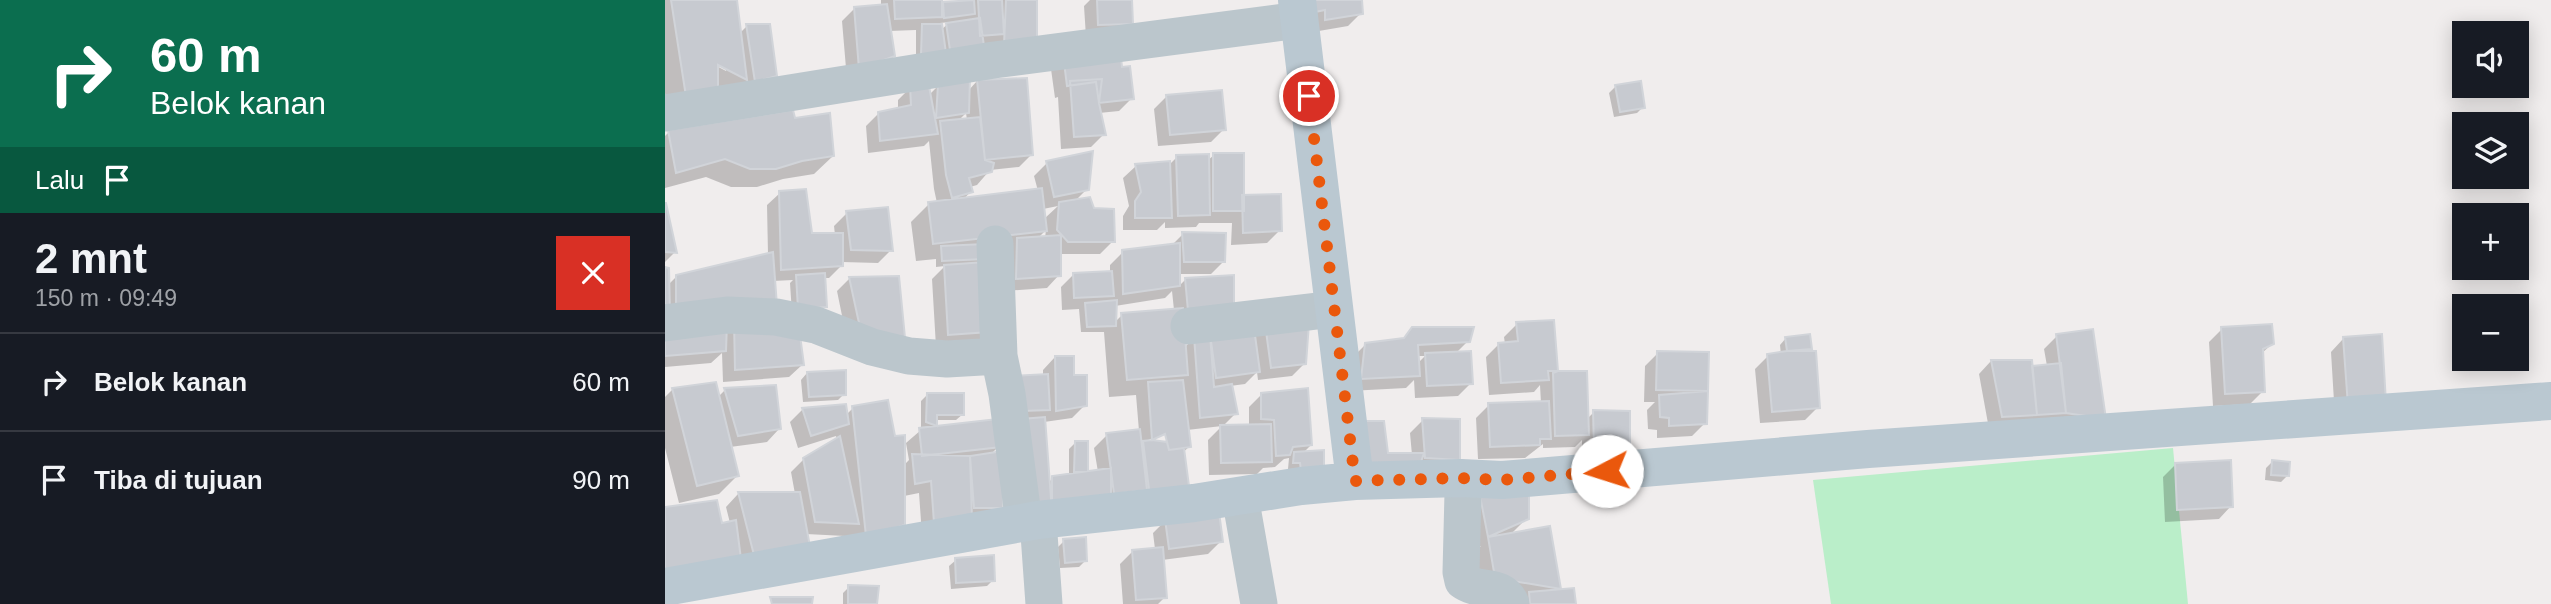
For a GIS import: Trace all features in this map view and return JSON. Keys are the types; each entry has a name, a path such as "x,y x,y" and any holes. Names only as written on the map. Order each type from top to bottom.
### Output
{"street":[{"path":"665,113 1298,10 1334,309 1370,481"},
{"path":"995,244 999,356 1044,604"},
{"path":"1189,326 1334,309"},
{"path":"665,323 727,315 776,317 816,325 872,347 909,356 947,359 999,356"},
{"path":"665,587 1031,521 1301,486 1370,481 1502,480 1868,449 2551,401"},
{"path":"1452,479 1463,581 1472,586 1499,590 1510,599 1511,604"},
{"path":"1240,496 1259,604"}],"green space":[{"path":"2173,448 2188,604 1831,604 1813,480"}],"building":[{"path":"671,0 737,0 747,80 718,65 718,98 687,103"},
{"path":"894,0 942,0 942,17 895,19"},
{"path":"974,0 975,14 944,18 943,2"},
{"path":"978,0 1002,0 1004,34 980,36"},
{"path":"1006,0 1037,0 1037,37 1004,45"},
{"path":"1097,0 1132,0 1133,24 1098,25"},
{"path":"1304,0 1362,0 1363,14 1325,20 1325,10 1305,14"},
{"path":"887,4 895,56 859,69 854,7"},
{"path":"980,18 985,53 951,57 946,23"},
{"path":"746,24 770,24 777,76 755,82"},
{"path":"922,24 942,24 946,53 921,55"},
{"path":"1120,48 1122,67 1130,66 1134,99 1099,103 1096,82 1067,86 1063,54"},
{"path":"970,77 969,113 936,118 938,84"},
{"path":"1027,78 1033,155 985,160 977,80"},
{"path":"1102,79 1099,103 1106,135 1074,137 1070,81"},
{"path":"1641,81 1645,108 1620,112 1615,85"},
{"path":"910,86 929,86 938,134 880,141 878,112 911,105"},
{"path":"1222,90 1226,130 1170,135 1166,95"},
{"path":"793,110 795,118 830,113 834,156 802,161 776,169 750,169 725,159 676,173 668,130"},
{"path":"980,117 985,160 994,163 992,172 969,178 973,192 952,198 946,175 940,121"},
{"path":"1093,151 1089,190 1054,197 1046,161"},
{"path":"1213,153 1244,153 1244,211 1213,211"},
{"path":"1209,154 1210,215 1178,216 1176,155"},
{"path":"1170,161 1172,218 1135,218 1135,201 1141,192 1135,164"},
{"path":"1042,188 1047,231 933,244 928,202"},
{"path":"806,189 812,233 843,233 843,266 781,270 779,191"},
{"path":"1281,194 1282,231 1243,233 1242,195"},
{"path":"1090,197 1094,208 1114,209 1115,242 1068,242 1057,230 1059,202"},
{"path":"666,203 677,253 665,252"},
{"path":"888,207 893,251 851,250 846,211"},
{"path":"1182,232 1226,233 1225,262 1184,262"},
{"path":"1061,235 1061,276 1016,279 1017,238"},
{"path":"1180,243 1180,286 1123,294 1122,250"},
{"path":"985,244 985,259 942,261 941,246"},
{"path":"773,252 777,306 676,312 676,275"},
{"path":"985,262 989,332 948,335 944,265"},
{"path":"665,267 669,268 670,314 665,314"},
{"path":"1112,271 1114,296 1074,298 1073,273"},
{"path":"825,273 827,307 798,309 796,275"},
{"path":"1234,275 1234,320 1189,322 1185,278"},
{"path":"899,276 905,338 862,337 849,277"},
{"path":"1117,300 1116,326 1087,327 1085,303"},
{"path":"1183,308 1188,375 1127,380 1121,313"},
{"path":"1554,320 1558,371 1548,371 1549,380 1501,383 1498,343 1518,341 1516,322"},
{"path":"734,321 800,335 804,365 735,370"},
{"path":"727,322 726,351 665,356 665,331"},
{"path":"1309,323 1306,364 1271,368 1265,324"},
{"path":"2272,324 2274,344 2263,349 2265,392 2225,394 2221,327"},
{"path":"1412,327 1474,327 1470,342 1418,345 1420,376 1361,379 1365,343 1404,338"},
{"path":"1254,328 1260,372 1216,378 1210,334"},
{"path":"2093,329 2106,419 2066,413 2056,334"},
{"path":"1210,334 1214,387 1232,384 1238,414 1200,418 1194,336"},
{"path":"1810,334 1812,349 1787,351 1785,337"},
{"path":"2382,334 2386,403 2348,406 2343,337"},
{"path":"1471,351 1473,384 1427,386 1425,353"},
{"path":"1657,351 1709,352 1708,391 1656,390"},
{"path":"1816,351 1820,408 1772,412 1767,354"},
{"path":"1055,356 1074,356 1074,375 1087,375 1087,406 1056,411"},
{"path":"1991,360 2032,360 2037,415 2002,417"},
{"path":"2061,363 2066,413 2037,415 2032,366"},
{"path":"846,370 846,395 809,397 807,372"},
{"path":"1587,371 1589,435 1555,436 1553,373"},
{"path":"1048,374 1050,410 1022,411 1009,376"},
{"path":"1183,380 1191,447 1169,450 1165,434 1152,440 1148,382"},
{"path":"716,382 739,476 697,486 672,388"},
{"path":"776,385 781,429 738,436 724,388"},
{"path":"1308,388 1312,445 1293,447 1290,455 1276,456 1274,420 1261,419 1261,393"},
{"path":"1708,391 1707,424 1669,426 1669,418 1660,417 1659,395"},
{"path":"927,393 964,393 964,415 937,415 937,426 926,422"},
{"path":"888,400 895,436 905,435 905,525 866,536 852,406"},
{"path":"1549,401 1551,439 1540,439 1540,445 1490,447 1488,403"},
{"path":"846,404 849,424 811,436 802,408"},
{"path":"1593,410 1630,411 1630,448 1594,449"},
{"path":"1045,417 1052,512 1027,513 1021,419"},
{"path":"1422,418 1460,419 1460,460 1425,458"},
{"path":"997,419 1001,447 922,456 919,428"},
{"path":"1359,421 1384,421 1388,453 1424,453 1421,462 1363,465"},
{"path":"1271,424 1272,462 1221,463 1220,425"},
{"path":"1140,429 1147,490 1114,494 1106,433"},
{"path":"840,436 859,524 815,522 803,458"},
{"path":"1075,441 1088,441 1088,472 1074,472"},
{"path":"1143,441 1167,442 1169,450 1184,448 1189,486 1150,497"},
{"path":"1324,450 1324,468 1301,471 1300,463 1293,463 1294,452"},
{"path":"1003,451 1003,508 974,508 970,456"},
{"path":"912,454 970,456 972,519 934,523 931,481 915,484"},
{"path":"2231,460 2233,507 2177,510 2175,463"},
{"path":"2272,460 2290,462 2289,476 2271,475"},
{"path":"1111,468 1111,496 1052,502 1052,476"},
{"path":"1529,489 1529,519 1488,537 1479,491"},
{"path":"738,492 800,492 811,552 756,563"},
{"path":"717,500 722,523 736,520 741,559 665,576 665,507"},
{"path":"1219,512 1223,542 1169,549 1165,519"},
{"path":"1550,526 1561,589 1495,578 1488,537"},
{"path":"1086,537 1087,561 1065,563 1063,539"},
{"path":"1163,547 1167,598 1136,600 1132,550"},
{"path":"994,555 995,581 956,583 955,558"},
{"path":"848,585 879,586 877,604 848,604"},
{"path":"1574,588 1576,604 1530,604 1529,592"},
{"path":"770,597 813,597 812,604 772,604"}],"route":[{"path":"1309,96 1355,481 1461,478 1502,480 1607,471"}]}
